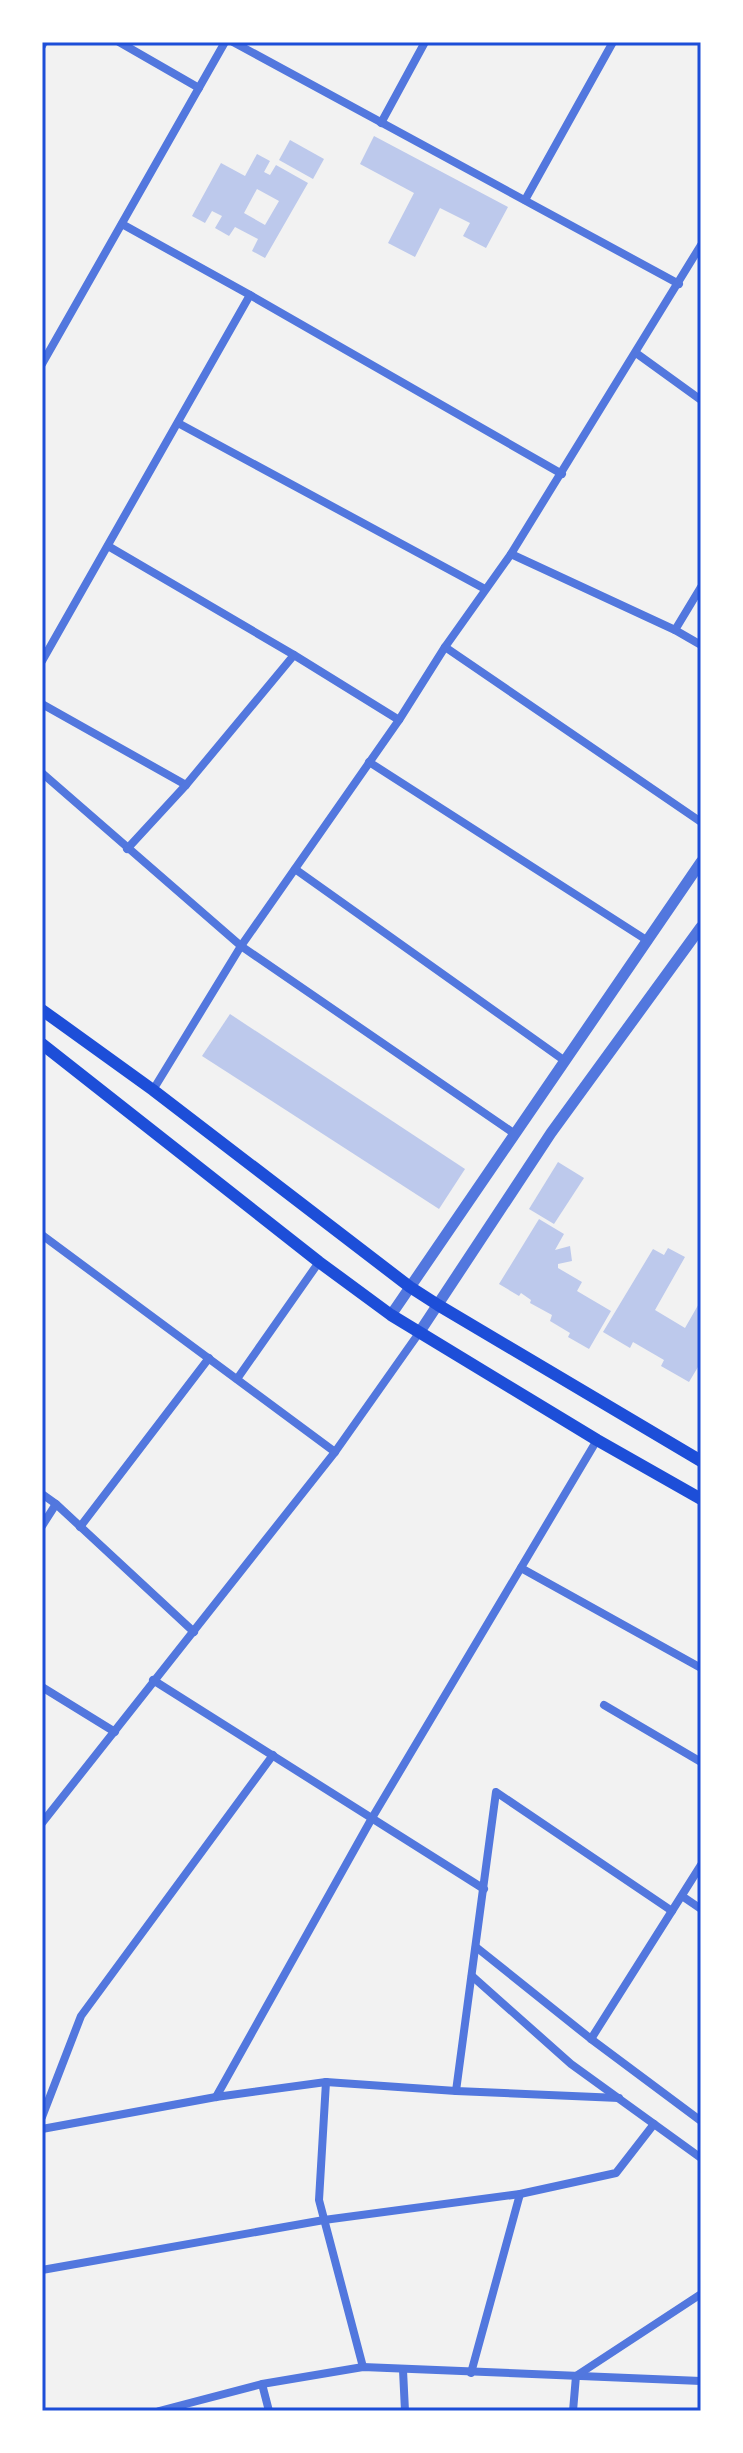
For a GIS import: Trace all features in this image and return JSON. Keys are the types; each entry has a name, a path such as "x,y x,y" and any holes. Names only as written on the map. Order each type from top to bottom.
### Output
{"main road":[{"path":"42,1010 153,1090 410,1287 701,1461"},
{"path":"42,1044 391,1315 701,1499"}],"street":[{"path":"119,42 199,88"},
{"path":"42,364 225,42"},
{"path":"233,42 679,284"},
{"path":"381,123 425,42"},
{"path":"525,200 613,42"},
{"path":"122,224 562,474"},
{"path":"153,1090 241,946 511,554 701,245"},
{"path":"42,661 250,295"},
{"path":"636,353 701,400"},
{"path":"178,423 485,589"},
{"path":"108,546 399,720"},
{"path":"511,554 701,645"},
{"path":"675,630 701,587"},
{"path":"445,647 701,822"},
{"path":"127,849 186,785 294,655"},
{"path":"42,704 186,785"},
{"path":"369,762 648,941"},
{"path":"42,773 241,946 515,1134"},
{"path":"391,1315 701,862"},
{"path":"295,869 565,1061"},
{"path":"42,1823 335,1452 438,1305 551,1133 701,927"},
{"path":"42,1235 335,1452"},
{"path":"237,1379 319,1262"},
{"path":"80,1527 209,1358"},
{"path":"216,2097 372,1818 597,1440"},
{"path":"42,1494 194,1632"},
{"path":"42,1526 56,1504"},
{"path":"521,1568 701,1668"},
{"path":"153,1680 484,1889"},
{"path":"42,1687 115,1732"},
{"path":"604,1705 701,1762"},
{"path":"42,2117 81,2016 273,1755"},
{"path":"456,2091 496,1792 672,1911"},
{"path":"591,2039 701,1865"},
{"path":"682,1896 701,1909"},
{"path":"476,1947 591,2039 701,2121"},
{"path":"472,1976 571,2064 701,2158"},
{"path":"326,2082 319,2200 363,2367"},
{"path":"42,2129 216,2097 326,2082 619,2098"},
{"path":"42,2270 324,2220 520,2194 616,2173 654,2124"},
{"path":"471,2373 520,2194"},
{"path":"576,2376 701,2294"},
{"path":"159,2411 262,2384 363,2367 701,2381"},
{"path":"403,2370 405,2411"},
{"path":"573,2411 576,2376"},
{"path":"262,2384 269,2411"}],"building":[{"path":"374,136 508,207 486,248 463,236 470,223 440,208 415,257 388,243 414,193 360,164"},
{"path":"290,140 324,159 313,179 279,160"},
{"path":"257,154 270,161 264,172 270,175 276,165 308,183 265,258 252,251 258,239 235,227 229,236 215,228 222,216 212,211 205,223 192,216 221,163 245,176","holes":["257,189 279,201 265,225 244,213"]},
{"path":"230,1014 465,1169 439,1209 202,1056"},
{"path":"558,1162 584,1178 554,1224 529,1209"},
{"path":"539,1219 564,1234 555,1250 570,1246 572,1261 558,1264 558,1268 582,1282 577,1291 611,1311 589,1349 568,1337 570,1333 550,1321 552,1315 530,1303 531,1300 521,1293 519,1296 499,1284"},
{"path":"668,1248 685,1257 655,1310 685,1328 701,1300 701,1362 689,1382 661,1366 664,1360 633,1342 630,1348 603,1332 653,1249 664,1255"}]}
